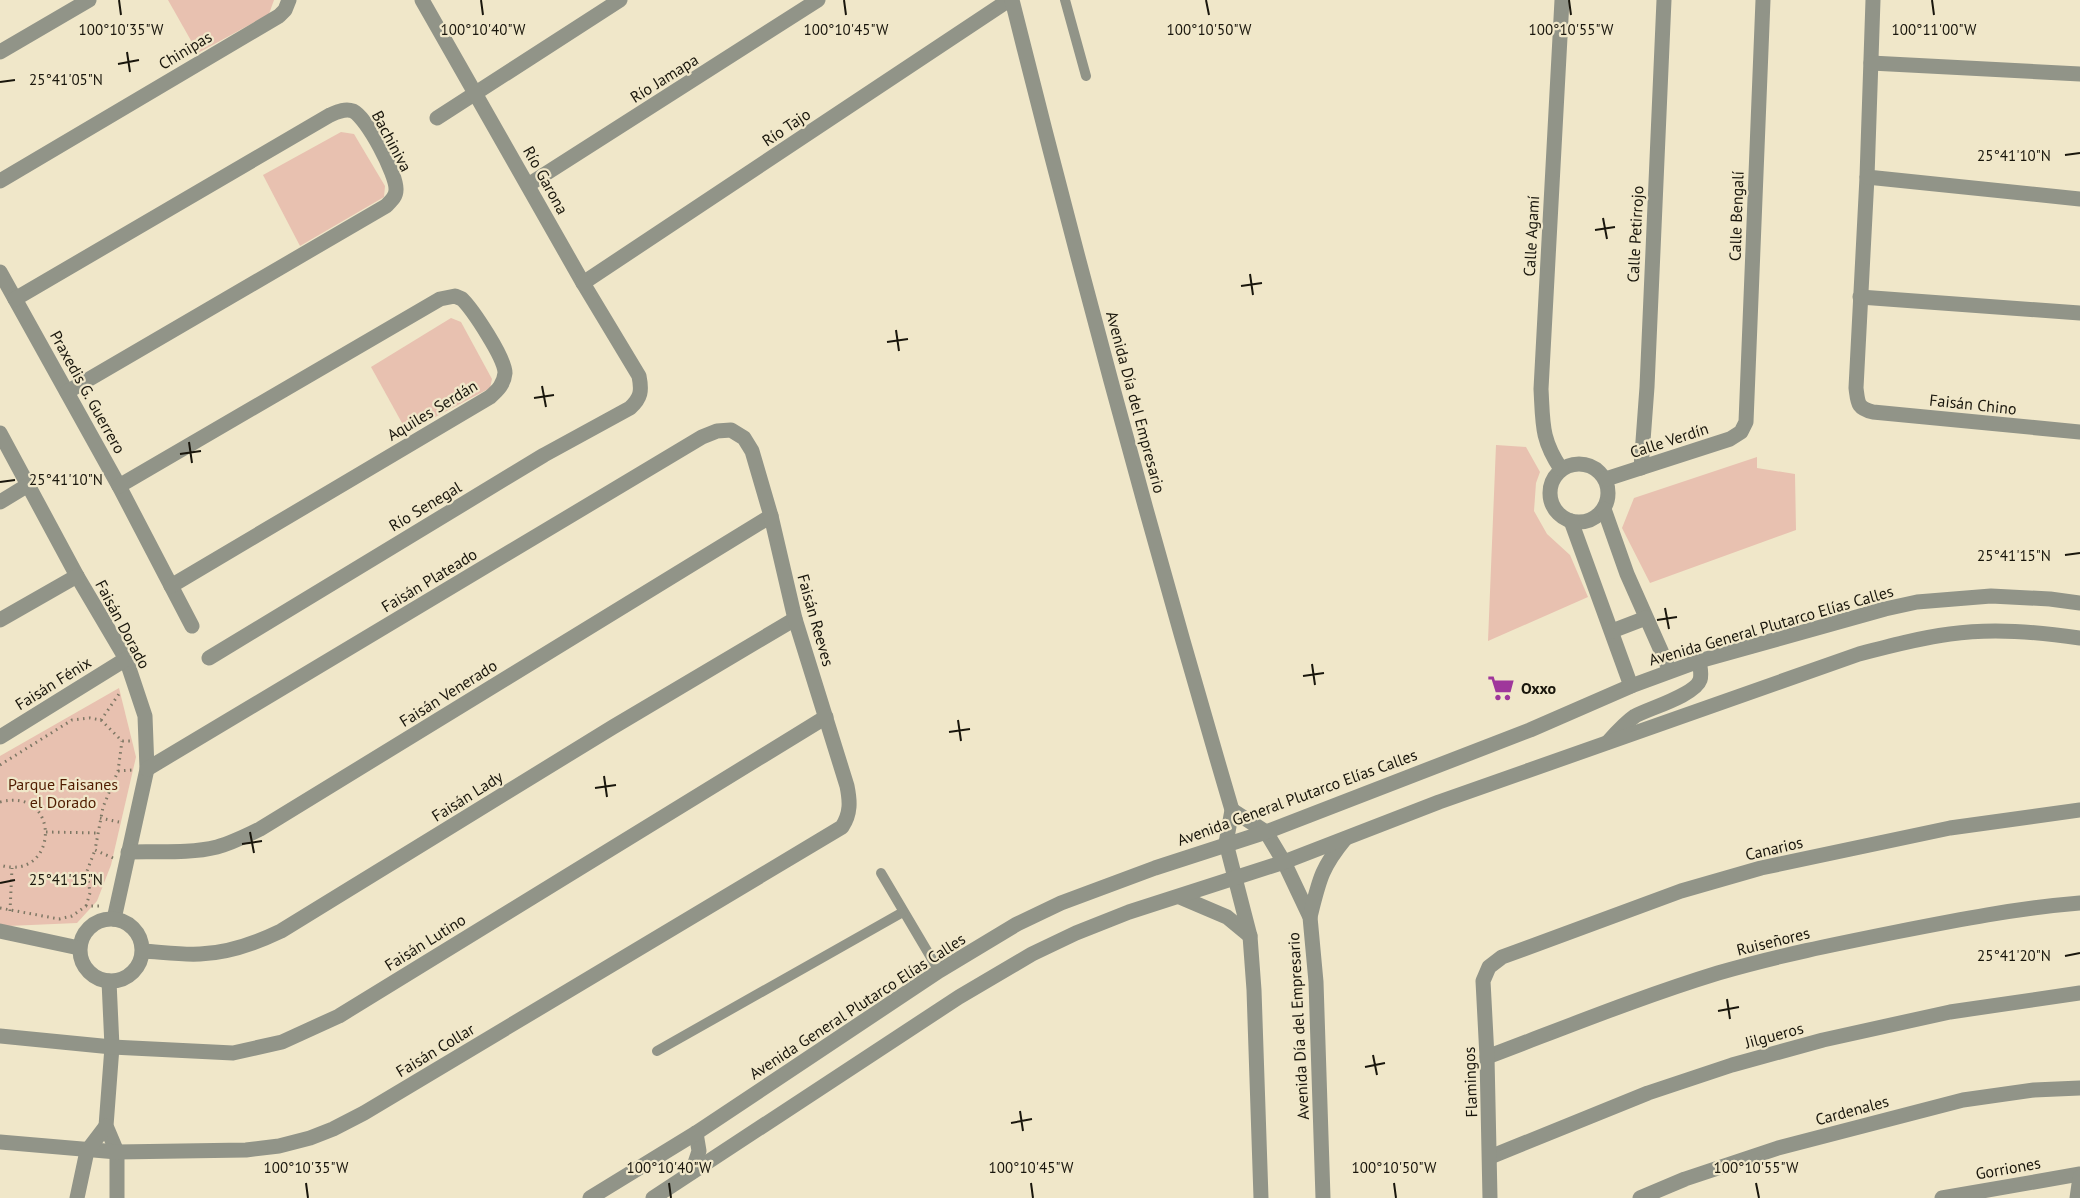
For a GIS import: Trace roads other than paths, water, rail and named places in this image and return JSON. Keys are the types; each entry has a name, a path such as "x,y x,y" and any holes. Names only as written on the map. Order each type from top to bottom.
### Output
{"street":[{"path":"0,52 89,0"},
{"name":"Chinipas","path":"0,181 279,16 290,0"},
{"name":"Río Garona","path":"423,0 583,283 639,376"},
{"path":"437,118 620,0"},
{"name":"Río Jamapa","path":"528,185 818,0"},
{"name":"Río Tajo","path":"583,283 1011,0"},
{"name":"Avenida Día del Empresario","path":"1011,0 1138,483 1232,810 1226,843 1250,936 1261,1198"},
{"name":"Calle Agamí","path":"1561,469 1548,450 1543,428 1541,389 1562,0"},
{"name":"Calle Petirrojo","path":"1641,468 1647,387 1664,0"},
{"name":"Calle Bengalí","path":"1741,432 1746,422 1763,0"},
{"path":"1873,0 1860,297 2080,313"},
{"path":"1871,63 2080,75"},
{"name":"Bachiniva","path":"15,299 330,115 347,110 354,112 366,124 394,178 396,191 394,198 386,206 67,392"},
{"path":"1867,177 2080,199"},
{"name":"Praxedis G. Guerrero","path":"0,272 119,486 192,626"},
{"name":"Aquiles Serdán","path":"119,486 440,300 455,296 462,299 499,353 505,371 504,382 490,397 171,586"},
{"name":"Faisán Chino","path":"1860,297 1856,388 1858,403 1863,410 2080,432"},
{"name":"Río Senegal","path":"209,658 544,455 630,408 639,400 642,388 639,376"},
{"name":"Faisán Reeves","path":"731,430 744,438 752,450 771,516 795,619 850,801 849,817 842,827"},
{"name":"Faisán Plateado","path":"147,769 702,437 717,431 731,430"},
{"name":"Calle Verdín","path":"1606,480 1730,439 1741,432"},
{"name":"Faisán Dorado","path":"0,433 77,576 126,659 145,716 147,769 115,912"},
{"path":"1577,463 1594,467 1606,480 1609,495 1604,509 1590,520 1571,521 1560,515 1552,505 1549,492 1552,479 1561,469 1577,463"},
{"path":"0,502 28,485"},
{"path":"1604,509 1646,618 1670,671"},
{"name":"Faisán Venerado","path":"127,857 217,847 250,834 771,516"},
{"path":"1571,521 1631,686"},
{"path":"0,620 77,576"},
{"name":"Avenida General Plutarco Elías Calles","path":"591,1198 696,1133 939,972 1017,924 1061,903 1226,843 1266,832 1530,730 1631,686 1699,661 1885,609 1926,601 1991,596 2080,603"},
{"path":"1612,631 1646,618"},
{"name":"Faisán Lady","path":"142,951 200,954 249,944 281,931 795,619"},
{"path":"652,1198 959,997 1032,954 1129,912 1284,862 1439,802 1859,654 1951,633 2002,631 2080,638"},
{"name":"Faisán Fénix","path":"0,737 126,659"},
{"path":"1605,744 1633,718 1686,694 1697,686 1701,680 1699,661"},
{"name":"Faisán Lutino","path":"0,1036 112,1047 233,1053 282,1042 339,1016 826,717"},
{"name":"Avenida Día del Empresario","path":"1232,810 1266,832 1284,862 1310,917 1316,982 1323,1198"},
{"name":"Canarios","path":"1489,967 1502,957 1607,917 1681,891 1761,868 1950,828 2080,810"},
{"name":"Faisán Collar","path":"0,1142 117,1152 246,1150 279,1146 333,1129 543,1007 842,827"},
{"path":"1310,917 1318,881 1328,860 1346,838"},
{"path":"1179,897 1227,917 1250,936"},
{"name":"Ruiseñores","path":"1487,1057 1605,1011 1719,973 1832,944 2034,907 2080,903"},
{"path":"115,912 133,927 142,942 142,951 141,960 131,974 123,979 109,981 97,978 89,972 80,957 81,939 92,925 115,912"},
{"path":"0,931 80,948"},
{"name":"Flamingos","path":"1489,967 1483,981 1490,1198"},
{"path":"109,981 112,1047 106,1126 117,1152 117,1198"},
{"name":"Jilgueros","path":"1490,1157 1648,1093 1732,1065 1823,1040 1950,1012 2080,993"},
{"name":"Cardenales","path":"1640,1198 1685,1179 1778,1148 1963,1100 2034,1090 2080,1088"},
{"path":"77,1198 87,1151 106,1126"},
{"path":"692,1172 699,1151 696,1133"},
{"path":"2077,1198 2080,1175"},
{"name":"Gorriones","path":"1942,1198 2080,1175"}],"lane":[{"path":"1065,0 1086,76"},
{"path":"881,873 939,972"},
{"path":"657,1051 903,912"}],"place":[{"name":"Oxxo","path":"1501,688"}],"park label":[{"name":"Parque Faisanes el Dorado","path":"63,793"}]}
